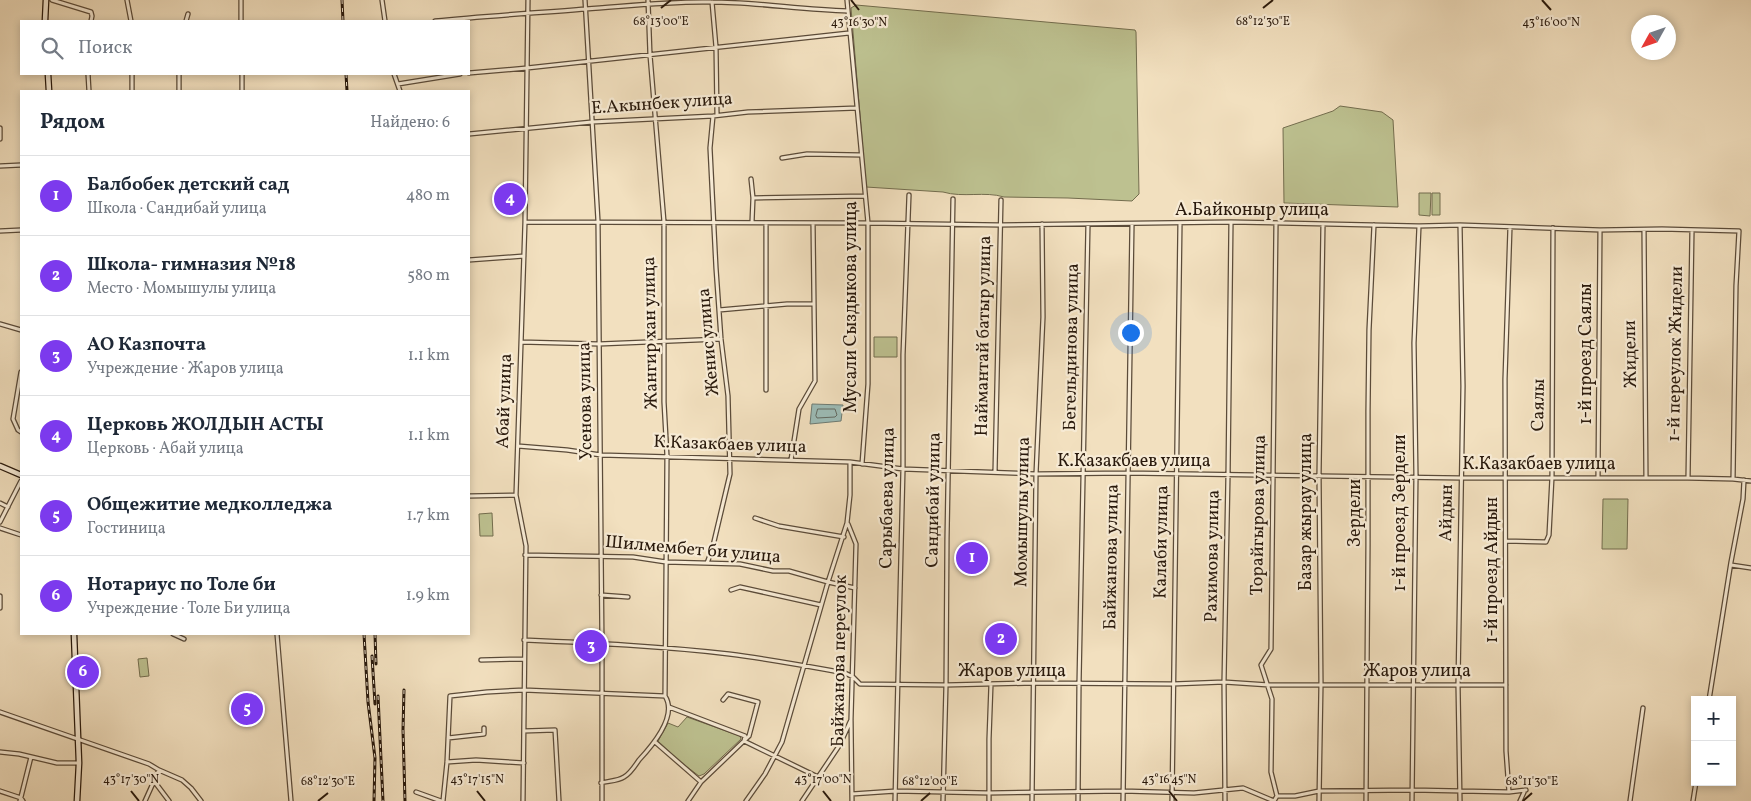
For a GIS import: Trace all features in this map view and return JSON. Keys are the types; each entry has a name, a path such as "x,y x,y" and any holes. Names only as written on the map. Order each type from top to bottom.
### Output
{"street":[{"path":"52,0 90,12 91,20"},
{"path":"127,0 131,20"},
{"path":"241,0 241,20"},
{"path":"382,0 385,20"},
{"name":"Абай улица","path":"522,801 526,546 516,495 525,222 528,0"},
{"name":"Усенова улица","path":"585,0 598,221 602,801"},
{"name":"Мусали Сыздыкова улица","path":"847,0 868,222 868,384 862,464"},
{"path":"45,1 46,20"},
{"path":"445,20 648,2 712,2 848,11"},
{"name":"Жангир хан улица","path":"648,2 650,55 664,222 664,342 668,456 665,696 668,707"},
{"name":"Женис улица","path":"707,563 712,550 730,474 728,396 721,339 710,148 715,116 716,47 712,2"},
{"path":"186,20 188,14"},
{"path":"470,73 850,33"},
{"path":"48,75 49,90"},
{"path":"88,75 89,90"},
{"path":"132,75 132,90"},
{"path":"179,75 179,90"},
{"path":"242,75 242,90"},
{"path":"394,75 400,90"},
{"path":"398,84 454,75"},
{"name":"Е.Акынбек улица","path":"470,134 592,122 715,116 748,112 857,108"},
{"path":"0,128 0,139"},
{"path":"782,158 808,154 861,155"},
{"path":"0,166 20,165"},
{"path":"751,179 753,198 752,222"},
{"path":"753,198 865,196"},
{"name":"Сарыбаева улица","path":"896,801 903,469 903,355 908,196"},
{"name":"Сандибай улица","path":"943,801 953,199"},
{"name":"Наймантай батыр улица","path":"995,472 1001,200"},
{"name":"А.Байконыр улица","path":"525,222 868,222 1000,225 1231,222 1738,231 1733,479"},
{"path":"766,222 766,390"},
{"path":"791,460 799,409 815,381 812,222"},
{"name":"Рахимова улица","path":"1225,801 1224,682 1231,222"},
{"name":"Калаби улица","path":"1172,801 1180,223"},
{"name":"Торайгырова улица","path":"1276,223 1271,650 1261,665 1272,699 1271,772 1277,796"},
{"name":"Момышулы улица","path":"1032,801 1036,474 1043,317 1042,224"},
{"name":"Бегельдинова улица","path":"1078,801 1078,684 1088,224"},
{"name":"Байжанова улица","path":"1123,801 1132,224"},
{"name":"Базар жырау улица","path":"1319,801 1321,684 1319,475 1323,224"},
{"name":"Зердели","path":"1366,801 1369,330 1374,225"},
{"name":"Айдын","path":"1460,225 1462,386 1458,685 1460,801"},
{"name":"1-й проезд Зердели","path":"1412,801 1416,476 1414,343 1419,226"},
{"name":"1-й проезд Айдын","path":"1509,792 1506,684 1505,379 1510,227"},
{"name":"Саялы","path":"1506,541 1546,542 1548,539 1552,477 1553,228"},
{"path":"0,231 20,230"},
{"name":"1-й проезд Саялы","path":"1598,477 1600,230"},
{"name":"Жидели","path":"1644,230 1646,478"},
{"name":"1-й переулок Жидели","path":"1688,478 1692,230"},
{"path":"470,260 524,256"},
{"path":"720,310 788,304 813,304"},
{"path":"0,324 20,330"},
{"path":"521,342 599,344 721,339"},
{"path":"20,377 12,419 20,431"},
{"name":"К.Казакбаев улица","path":"518,446 601,455 850,462 903,469 1036,474 1128,473 1228,476 1688,478 1733,479 1751,482"},
{"path":"746,801 776,756 782,742 821,605 844,537 850,495 850,462"},
{"path":"0,466 20,475"},
{"path":"1710,696 1743,499 1744,480"},
{"path":"0,522 20,483"},
{"path":"470,496 516,495"},
{"path":"0,503 8,507"},
{"path":"755,518 779,526 844,537"},
{"name":"Байжанова переулок","path":"847,523 856,544 851,719 852,801"},
{"path":"0,528 20,535"},
{"name":"Шилмембет би улица","path":"525,555 633,557 666,562 740,564 773,571 789,571 856,588"},
{"path":"1731,565 1751,568"},
{"path":"731,590 740,588 821,605"},
{"path":"602,595 628,597"},
{"path":"0,596 0,608"},
{"path":"74,635 79,763 77,801"},
{"path":"175,635 184,639"},
{"path":"278,635 291,801"},
{"name":"Жаров улица","path":"524,640 602,643 728,654 845,673 853,677 860,684 1173,684 1224,682 1269,685 1506,684"},
{"path":"480,660 524,659"},
{"path":"989,801 988,739 991,684"},
{"path":"416,792 442,801 447,762 450,696 524,690 665,696"},
{"path":"688,801 701,782 749,736 758,702 728,694 723,700"},
{"path":"601,782 624,778 663,729 668,707 745,736 744,741"},
{"path":"1630,801 1643,708"},
{"path":"0,712 134,758 182,780 201,801"},
{"path":"802,801 838,746 851,719"},
{"path":"448,738 484,734 484,728"},
{"path":"524,731 555,730 559,801"},
{"path":"744,741 818,777"},
{"path":"654,742 701,782"},
{"path":"0,752 19,754 57,763 79,763"},
{"path":"0,791 21,800 31,757"},
{"path":"447,762 476,760 524,763"},
{"path":"145,801 159,770"},
{"path":"154,781 169,801"},
{"path":"1693,801 1695,786"},
{"path":"852,794 896,791 989,793 1123,791 1194,793 1243,788 1274,801 1277,796 1295,796 1319,791 1509,792 1526,790 1520,801"}],"green space":[{"path":"856,5 1135,30 1139,194 1132,201 1004,197 866,187 851,8"},
{"path":"1340,106 1382,112 1393,120 1398,207 1284,203 1283,128 1333,111"},
{"path":"1419,193 1431,193 1430,216 1419,215"},
{"path":"1432,193 1440,193 1440,215 1432,215"},
{"path":"874,337 897,337 897,357 874,357"},
{"path":"1603,499 1628,499 1627,549 1602,549"},
{"path":"492,513 493,536 480,536 479,514"},
{"path":"147,658 149,676 140,677 138,659"},
{"path":"687,717 740,736 741,739 704,774 699,776 658,741 668,723 678,727"}],"water":[{"path":"812,404 843,405 841,421 810,424"}],"railway":[{"path":"342,0 343,20"},
{"path":"346,75 347,90"},
{"path":"364,635 368,702 375,758 374,801"},
{"path":"375,635 376,664"},
{"path":"372,656 375,704"},
{"path":"404,690 405,801"},
{"path":"378,696 383,801"}],"place":[{"name":"Церковь ЖОЛДЫН АСТЫ","path":"510,199"},
{"name":"Балбобек детский сад","path":"972,558"},
{"name":"Школа- гимназия №18","path":"1001,639"},
{"name":"АО Казпочта","path":"591,646"},
{"name":"Нотариус по Толе би","path":"83,672"},
{"name":"Общежитие медколледжа","path":"247,709"}]}
